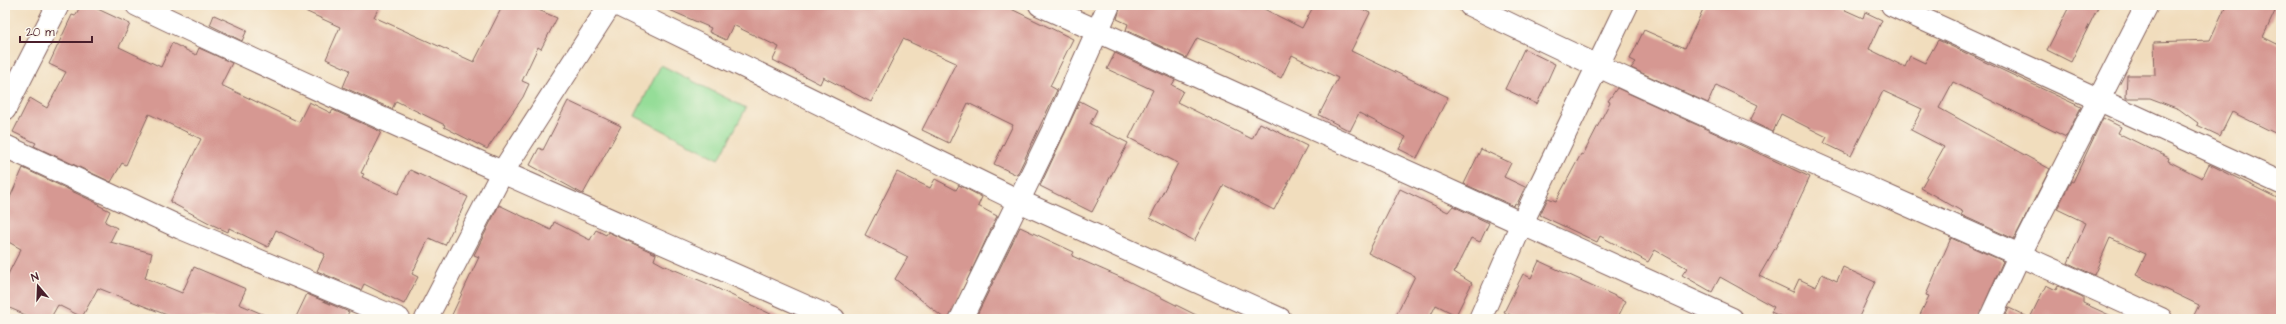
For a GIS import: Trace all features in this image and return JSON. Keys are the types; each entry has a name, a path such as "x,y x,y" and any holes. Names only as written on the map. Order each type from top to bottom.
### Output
{"street":[{"path":"5,109 58,5"},
{"path":"137,5 320,92 503,171 834,319"},
{"path":"426,319 503,171 610,5"},
{"path":"618,5 1019,201 1280,319"},
{"path":"1040,5 1732,319"},
{"path":"961,319 1019,201 1109,5"},
{"path":"1470,5 1597,67 2020,254 2161,319"},
{"path":"1480,319 1522,223 1627,5"},
{"path":"1892,5 2281,183"},
{"path":"1990,319 2020,254 2147,5"},
{"path":"5,146 181,228 399,319"}],"green space":[{"path":"661,65 746,108 719,159 635,116"}],"building":[{"path":"81,5 89,5 130,24 119,47 161,67 172,43 196,55 199,48 232,63 221,85 299,122 309,102 331,113 333,110 381,132 361,173 364,174 362,177 398,194 410,170 468,197 445,245 429,238 412,274 418,277 404,304 364,284 361,290 317,271 325,254 276,230 268,247 229,228 228,232 170,202 201,139 149,114 126,165 122,163 111,182 34,146 36,143 13,132 30,98 47,108 66,72 49,64 72,15 75,16"},
{"path":"292,5 380,5 374,17 474,62 503,5 527,5 557,18 541,49 538,47 522,81 529,84 523,97 487,149 444,127 445,125 396,101 392,109 343,87 350,70 326,59 340,27"},
{"path":"658,5 1003,5 1073,39 1050,86 1057,90 1017,175 994,164 1013,125 968,103 949,143 922,130 956,63 903,39 871,102 823,77 820,84 773,60 779,47 733,25 726,40 709,32 711,28"},
{"path":"1121,5 1256,5 1302,28 1314,5 1354,5 1370,13 1351,51 1448,97 1417,158 1399,149 1406,137 1359,113 1350,131 1319,115 1338,78 1292,55 1281,78 1233,52 1197,38 1186,58 1126,30 1128,24 1117,19"},
{"path":"1705,5 1834,5 1863,18 1865,12 1882,20 1869,49 1905,67 1910,56 1925,63 1938,40 2081,107 2066,137 1953,82 1939,108 2050,169 2014,239 1961,215 1963,212 1921,188 1944,147 1911,130 1922,109 1883,91 1851,156 1824,143 1827,137 1781,114 1773,132 1750,121 1758,105 1716,85 1708,103 1631,68 1636,62 1630,59 1644,30 1685,48"},
{"path":"2070,5 2099,5 2071,62 2047,50"},
{"path":"2226,5 2278,5 2263,37 2281,46 2281,136 2232,112 2220,136 2197,125 2198,123 2179,109 2150,98 2126,98 2127,75 2155,75 2154,42 2210,40"},
{"path":"214,15 247,30 242,41 210,25"},
{"path":"1524,49 1555,64 1537,104 1505,89"},
{"path":"1115,53 1175,80 1172,85 1183,91 1177,102 1252,139 1260,123 1307,146 1274,210 1224,185 1194,241 1150,218 1178,163 1129,138 1153,90 1107,69"},
{"path":"1617,88 1810,177 1780,240 1759,276 1793,292 1799,279 1816,287 1822,274 1837,281 1843,267 1875,282 1858,319 1786,319 1771,312 1774,307 1720,277 1712,292 1682,275 1687,268 1655,250 1648,262 1600,236 1597,242 1540,215 1548,198 1556,201 1581,154 1583,155 1610,102 1608,101"},
{"path":"568,101 621,126 583,194 530,165 539,148 543,150"},
{"path":"1080,101 1097,110 1090,124 1128,143 1092,212 1040,186"},
{"path":"2103,118 2121,127 2118,133 2169,158 2168,161 2202,178 2209,164 2281,200 2281,319 2192,319 2199,305 2136,275 2146,254 2110,238 2094,275 2068,263 2086,223 2057,209 2071,181 2073,182"},
{"path":"1481,149 1511,163 1504,177 1525,187 1517,204 1515,203 1514,206 1464,184"},
{"path":"23,168 99,204 98,205 110,211 105,222 117,228 110,242 152,253 145,278 182,293 194,267 246,289 239,304 274,319 177,319 98,288 82,317 58,305 50,319 35,319 5,306 5,280 21,249 5,240 5,209"},
{"path":"897,172 930,188 935,179 956,190 959,185 982,197 978,206 997,216 949,319 945,319 895,279 908,257 865,235"},
{"path":"1400,189 1448,212 1453,206 1489,223 1480,242 1471,238 1454,272 1472,283 1456,315 1436,305 1429,319 1394,319 1415,276 1368,253"},
{"path":"499,205 551,230 554,222 590,240 596,230 606,235 608,232 656,254 654,260 663,265 706,283 781,319 450,319 479,257 474,255"},
{"path":"1020,227 1074,252 1072,256 1122,278 1204,319 975,319"},
{"path":"1951,238 2003,261 1978,319 1918,319 1929,296 1926,295"},
{"path":"1539,261 1626,301 1617,319 1519,319 1504,312 1523,274 1531,278"},
{"path":"2046,285 2056,290 2058,286 2083,297 2083,303 2118,319 2004,319 2009,308 2030,318"},
{"path":"307,294 349,312 345,319 295,319"}]}
